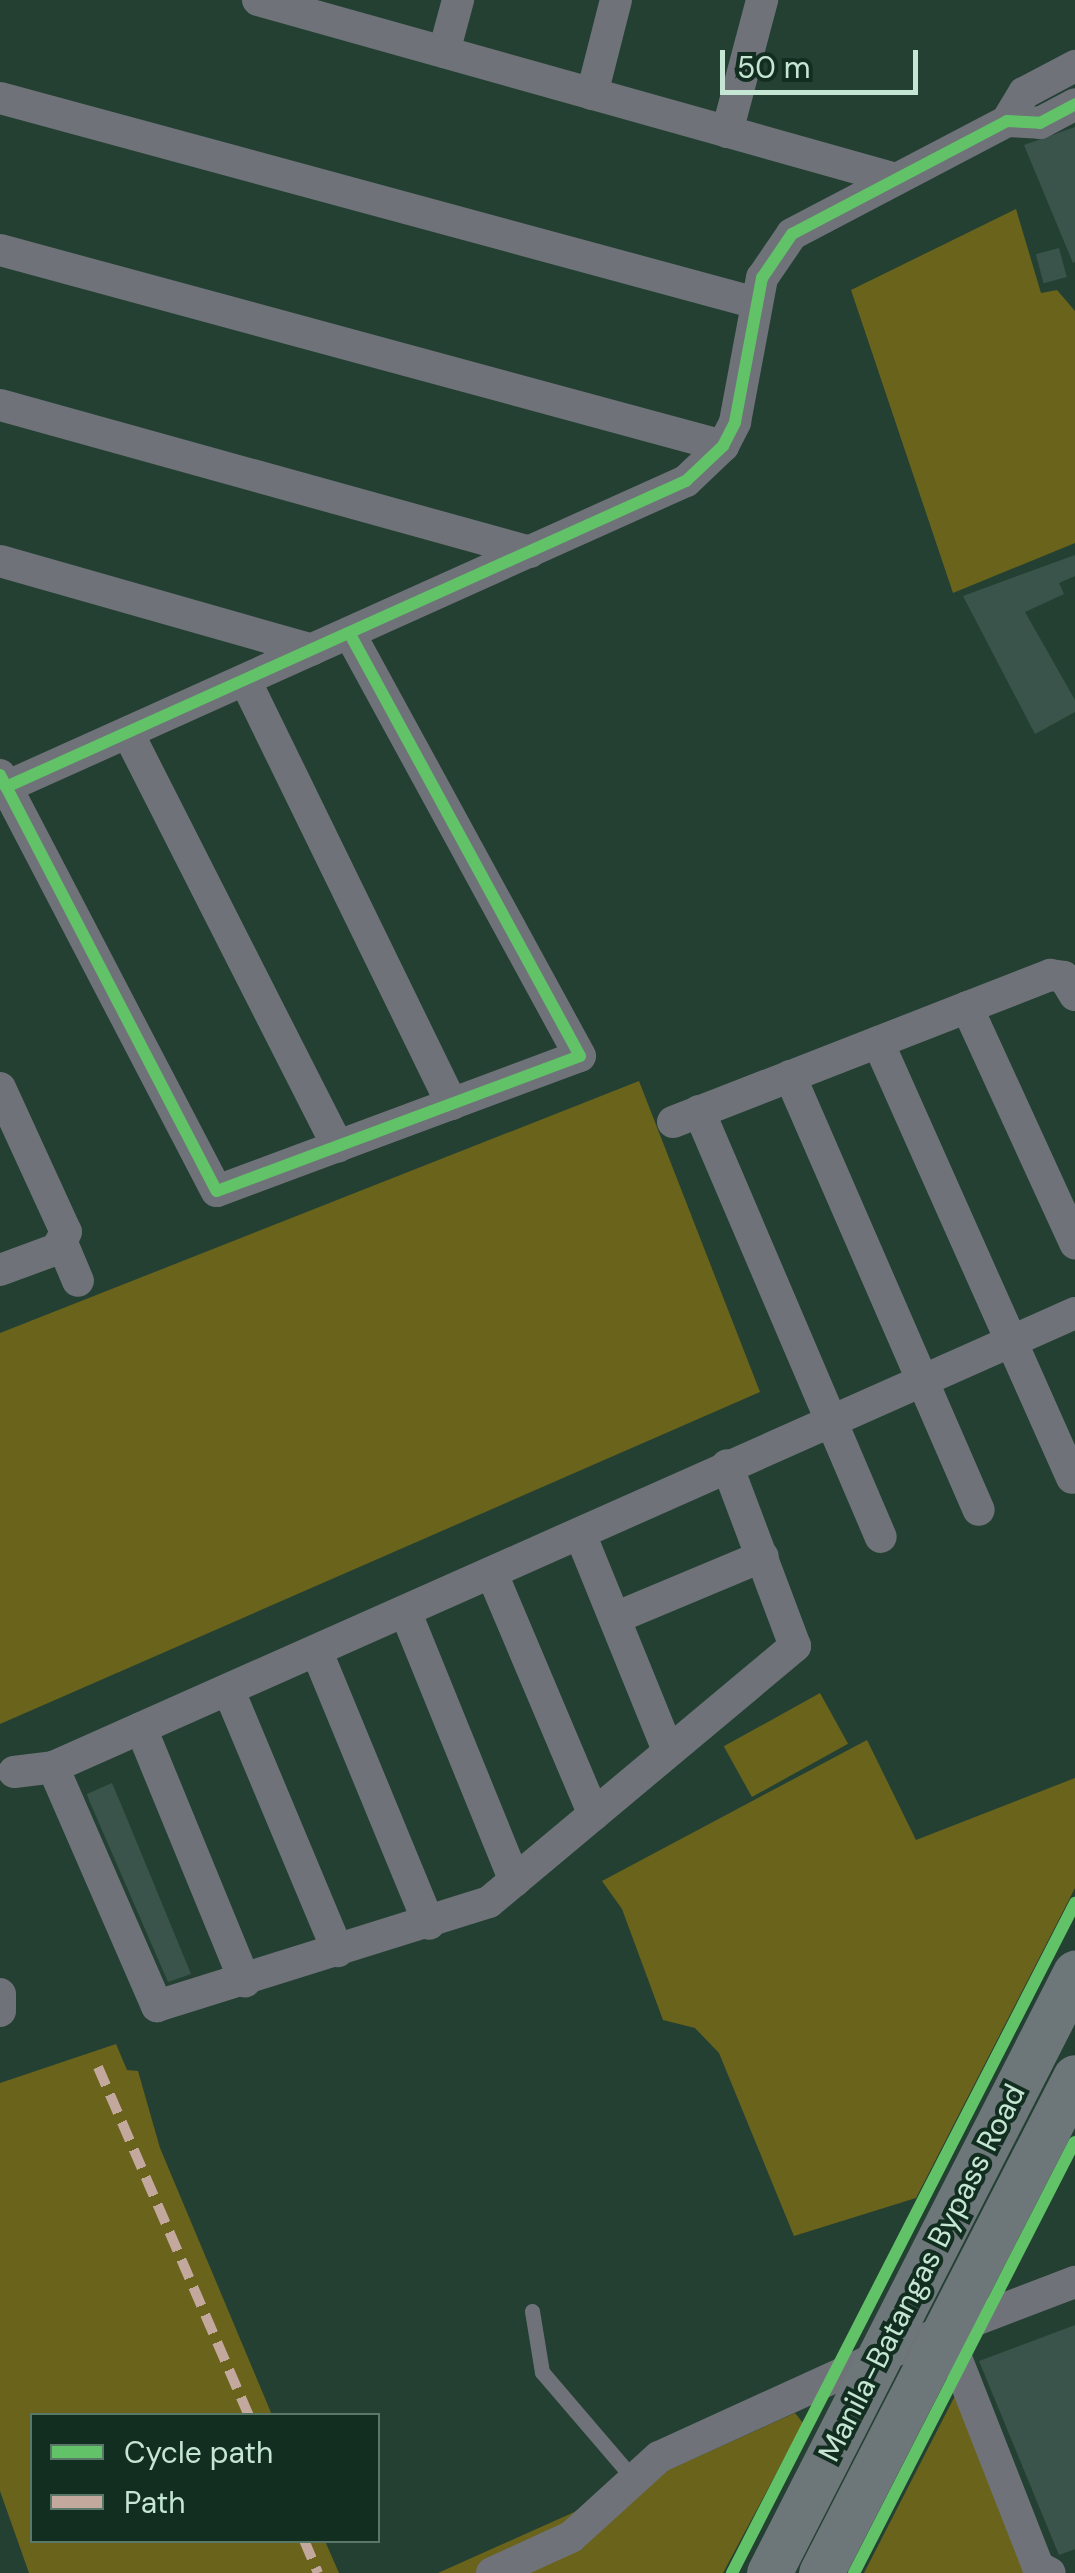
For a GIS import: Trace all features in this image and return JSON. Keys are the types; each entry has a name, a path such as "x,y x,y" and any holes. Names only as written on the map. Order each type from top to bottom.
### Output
{"main road":[{"name":"Manila-Batangas Bypass Road","path":"768,2573 1075,1973"},
{"name":"Manila-Batangas Bypass Road","path":"821,2573 1075,2077"}],"street":[{"path":"258,0 295,5 444,52 896,179"},
{"path":"444,52 458,0"},
{"path":"592,94 616,0"},
{"path":"727,132 762,0"},
{"path":"1007,122 1024,93 1075,66"},
{"path":"0,98 756,303"},
{"path":"350,633 580,1056 216,1191 3,781 128,733 686,481 724,446 744,389 756,303 775,252 792,234 1007,122 1040,123 1075,104"},
{"path":"0,250 724,446"},
{"path":"0,406 530,552"},
{"path":"0,561 312,650"},
{"path":"246,680 452,1104"},
{"path":"128,733 338,1146"},
{"path":"881,1537 686,1116 1050,975 1073,986"},
{"path":"967,1008 1075,1243"},
{"path":"878,1042 1014,1340 1072,1478"},
{"path":"790,1076 979,1510"},
{"path":"0,1088 64,1225 62,1244 78,1281"},
{"path":"0,1270 62,1244"},
{"path":"14,1772 53,1767 229,1691 493,1576 921,1378 1075,1313"},
{"path":"53,1767 151,2002 173,2007 489,1902 795,1646 727,1465"},
{"path":"581,1536 668,1750"},
{"path":"615,1618 764,1556"},
{"path":"493,1576 594,1815"},
{"path":"406,1614 515,1881"},
{"path":"317,1652 429,1924"},
{"path":"229,1691 338,1951"},
{"path":"142,1728 245,1982"},
{"path":"0,1994 0,2011"},
{"path":"492,2573 571,2537 631,2476 881,2356 1075,2282"},
{"path":"946,2332 1038,2567 1050,2573"},
{"path":"1060,2573 1075,2566"}],"lane":[{"path":"532,2311 542,2372 631,2476"}],"shaded area":[{"path":"1016,209 1041,293 1057,290 1075,311 1075,543 953,593 851,290"},
{"path":"639,1081 760,1392 0,1724 0,1333"},
{"path":"820,1693 848,1744 752,1797 724,1746"},
{"path":"867,1740 916,1840 1075,1778 1075,1888 916,2198 794,2236 719,2053 695,2028 663,2020 622,1909 602,1881"},
{"path":"116,2044 127,2070 138,2071 160,2148 271,2413 30,2413 30,2543 326,2543 339,2573 29,2573 0,2491 0,2083"},
{"path":"959,2388 1027,2573 864,2573"},
{"path":"795,2413 803,2423 723,2573 438,2573"}],"building":[{"path":"1075,127 1075,262 1073,263 1024,145"},
{"path":"1059,248 1067,277 1044,283 1036,254"},
{"path":"1075,555 1075,576 1059,583 1064,594 1025,612 1075,700 1075,712 1035,734 963,596"},
{"path":"112,1783 191,1974 168,1982 87,1794"},
{"path":"1075,2325 1075,2549 1059,2555 979,2361"}],"marked path":[{"path":"98,2067 248,2413"},
{"path":"305,2543 318,2573"}],"cycle path":[{"path":"6,787 686,481 723,446 735,422 762,278 792,234 1007,121 1040,123 1075,104"},
{"path":"0,775 217,1191 580,1056 349,633"},
{"path":"732,2573 1075,1903"},
{"path":"854,2573 1075,2142"}]}
